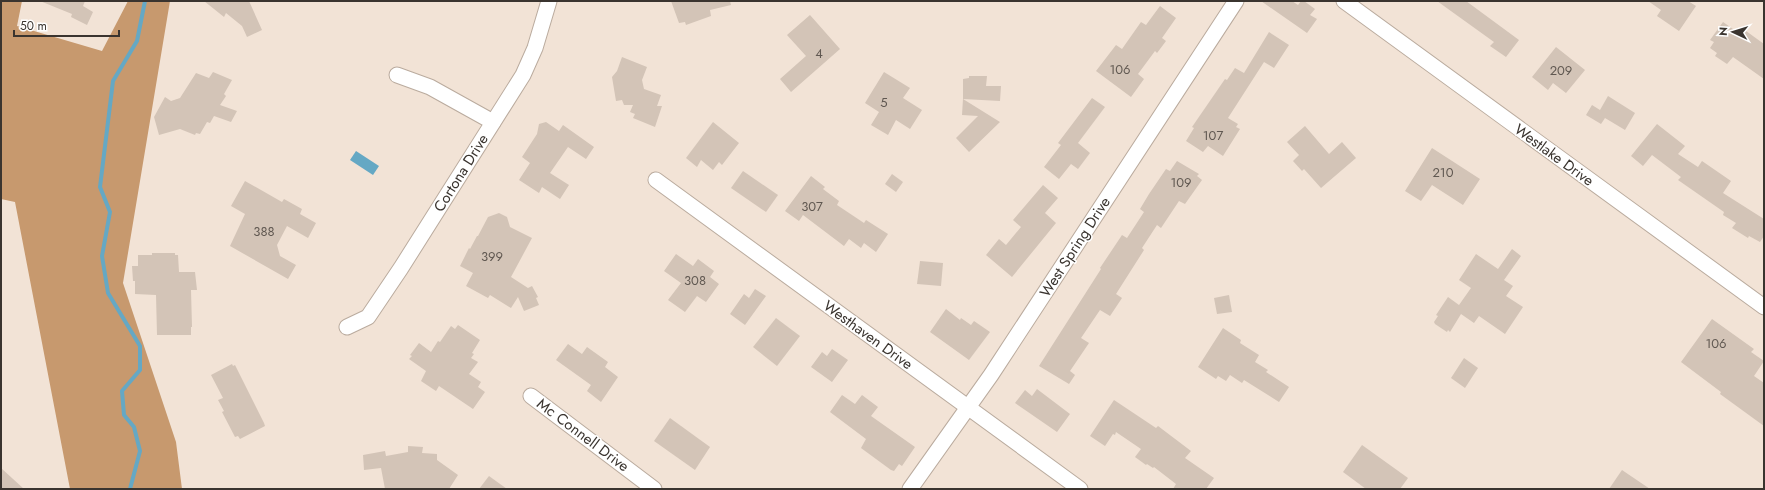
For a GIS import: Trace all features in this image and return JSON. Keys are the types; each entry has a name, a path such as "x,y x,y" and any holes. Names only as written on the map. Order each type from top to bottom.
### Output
{"street":[{"name":"Cortona Drive","path":"348,327 368,317 401,268 523,75 536,48 549,1"},
{"name":"West Spring Drive","path":"910,489 968,408 1236,1"},
{"name":"Westlake Drive","path":"1344,1 1764,307"},
{"path":"397,75 430,87 493,122"},
{"name":"Westhaven Drive","path":"656,180 1080,489"},
{"name":"Mc Connell Drive","path":"531,396 654,489"}],"shaded area":[{"path":"1,1 22,1 17,26 102,51 128,1 170,1 123,283 176,442 182,489 70,489 15,202 1,199"}],"water":[{"path":"356,151 379,166 373,175 350,160"}],"building":[{"path":"40,1 85,1 83,6 93,12 87,25 71,17 72,14"},
{"path":"204,1 249,1 262,30 247,37 242,26 226,13 224,17"},
{"path":"671,1 730,1 731,5 710,10 711,16 686,25 685,22 679,23"},
{"path":"1261,1 1292,1 1298,5 1301,1 1304,1 1315,9 1310,15 1317,19 1307,33"},
{"path":"1437,1 1466,1 1519,40 1506,57 1490,46 1494,42"},
{"path":"1648,1 1688,1 1696,6 1679,31 1657,16 1661,10"},
{"path":"1160,6 1176,18 1162,38 1166,41 1157,53 1155,51 1138,74 1144,79 1131,97 1096,71 1116,45 1122,49 1141,22 1146,25"},
{"path":"810,15 840,49 791,92 780,79 806,56 787,35"},
{"path":"1723,22 1743,36 1746,31 1764,44 1764,79 1733,57 1727,64 1715,56 1717,53 1710,48 1714,42 1710,40"},
{"path":"1269,32 1289,45 1274,68 1264,62 1228,118 1238,124 1236,127 1240,129 1223,156 1208,146 1203,152 1186,141 1194,128 1192,127 1225,79 1227,80 1235,68 1244,73"},
{"path":"1556,47 1585,70 1566,93 1553,83 1548,90 1532,77"},
{"path":"622,57 647,67 642,80 644,89 661,95 657,106 662,106 655,127 633,118 635,114 630,112 633,105 624,105 622,100 616,101 612,77 617,71"},
{"path":"213,72 232,80 224,94 226,96 220,105 237,111 231,122 214,116 210,123 207,122 200,134 196,133 195,135 180,129 159,135 154,117 165,97 171,101 180,98 196,73 209,78"},
{"path":"884,72 910,88 903,98 922,110 910,129 896,120 888,135 871,125 879,112 865,103"},
{"path":"969,76 987,76 986,86 1001,86 1000,101 963,99 963,79 969,78"},
{"path":"1608,96 1635,113 1625,130 1605,118 1601,124 1586,115 1592,105 1600,110"},
{"path":"1092,98 1105,107 1078,143 1090,153 1078,169 1071,164 1059,179 1044,167 1061,145 1058,143"},
{"path":"963,99 1000,122 969,152 956,138 978,116 962,115"},
{"path":"546,122 559,131 563,125 594,147 586,159 568,147 550,173 569,185 560,199 542,187 539,193 519,180 530,163 522,157 537,134 539,124"},
{"path":"713,122 739,143 722,165 719,162 713,170 701,160 697,167 686,158"},
{"path":"1657,124 1685,146 1678,154 1698,167 1702,161 1731,181 1723,193 1764,219 1764,236 1760,242 1749,236 1748,238 1732,228 1736,223 1723,215 1724,212 1678,180 1681,177 1652,155 1643,166 1631,156"},
{"path":"1305,126 1329,154 1342,142 1356,158 1321,188 1304,169 1302,171 1293,161 1299,155 1287,142"},
{"path":"1432,148 1480,179 1463,205 1432,185 1421,201 1405,191"},
{"path":"1177,161 1199,174 1197,176 1202,180 1185,204 1179,201 1161,228 1157,225 1142,248 1144,250 1116,294 1122,298 1110,316 1100,310 1081,338 1089,343 1070,371 1075,375 1069,384 1039,366 1122,235 1127,238 1144,212 1140,209 1149,194 1166,169 1170,171"},
{"path":"743,171 778,195 766,212 731,188"},
{"path":"892,174 903,182 896,192 885,184"},
{"path":"811,176 825,187 823,189 839,201 837,205 864,223 866,220 888,234 876,252 864,243 861,248 849,239 844,246 803,215 799,221 785,211"},
{"path":"245,181 282,202 284,199 302,209 300,214 316,223 308,238 287,226 277,245 280,256 296,265 288,279 230,246 245,214 231,206"},
{"path":"1043,185 1058,198 1045,213 1056,223 1012,277 986,255 999,239 1006,245 1021,227 1013,220"},
{"path":"499,213 507,217 510,227 532,238 511,277 528,288 532,286 538,297 536,298 539,305 524,311 518,297 511,308 490,295 488,298 466,286 473,273 460,266 488,217"},
{"path":"1512,249 1521,256 1504,280 1513,286 1506,296 1523,307 1505,334 1479,316 1474,323 1461,314 1450,332 1448,330 1447,332 1435,324 1434,322 1438,316 1436,315 1448,297 1459,305 1471,288 1459,280 1476,254 1498,269"},
{"path":"152,253 175,253 175,255 178,255 179,272 195,272 197,290 191,290 191,335 157,335 156,295 135,294 135,281 133,281 132,266 138,266 138,255 152,255"},
{"path":"676,254 693,266 698,259 714,271 710,277 719,284 706,302 697,296 685,312 668,300 681,283 664,271"},
{"path":"920,261 943,263 941,286 917,284"},
{"path":"755,289 766,296 745,325 730,314 744,294 749,298"},
{"path":"1229,295 1232,312 1217,314 1214,298"},
{"path":"946,309 960,320 961,318 971,325 974,321 990,332 969,360 930,332"},
{"path":"776,318 800,336 777,366 753,347"},
{"path":"1712,319 1754,349 1751,352 1764,361 1754,376 1764,383 1764,426 1720,394 1721,392 1681,362"},
{"path":"458,325 480,340 472,353 474,354 471,358 478,362 469,374 481,382 478,387 485,392 473,409 439,386 436,391 421,381 426,371 409,359 412,356 410,355 419,343 431,352 451,326 455,329"},
{"path":"1223,328 1241,340 1240,343 1259,355 1255,362 1268,370 1266,372 1289,387 1279,402 1244,380 1242,383 1230,375 1226,381 1218,376 1216,379 1198,367"},
{"path":"568,344 582,354 587,347 608,362 605,367 618,377 601,402 587,391 591,385 556,360"},
{"path":"832,349 848,360 832,382 811,367 822,352 827,356"},
{"path":"1464,358 1478,368 1465,388 1451,378"},
{"path":"232,364 233,366 235,365 265,426 240,439 238,436 235,437 222,412 224,411 218,400 223,398 211,375"},
{"path":"1037,389 1070,414 1057,432 1015,403 1025,390 1032,396"},
{"path":"842,395 855,404 862,395 878,407 871,416 915,447 902,466 899,464 894,471 891,470 861,448 866,439 830,412"},
{"path":"1114,400 1156,428 1158,426 1191,451 1185,458 1214,478 1206,489 1173,489 1176,484 1154,467 1153,468 1147,464 1146,465 1135,457 1141,449 1116,432 1105,446 1090,436"},
{"path":"670,418 710,447 695,470 654,441"},
{"path":"1362,445 1408,478 1400,489 1366,489 1343,472"},
{"path":"408,446 423,447 422,453 437,454 437,460 458,475 449,489 385,489 381,468 364,470 363,455 385,451 386,456 408,452"},
{"path":"1,468 24,489 1,489"},
{"path":"1622,470 1650,489 1609,489"},
{"path":"489,476 507,489 479,489"}],"waterway":[{"path":"130,489 140,451 134,427 124,415 122,391 140,370 140,346 108,293 102,256 110,212 100,187 113,81 137,41 145,1"}]}
